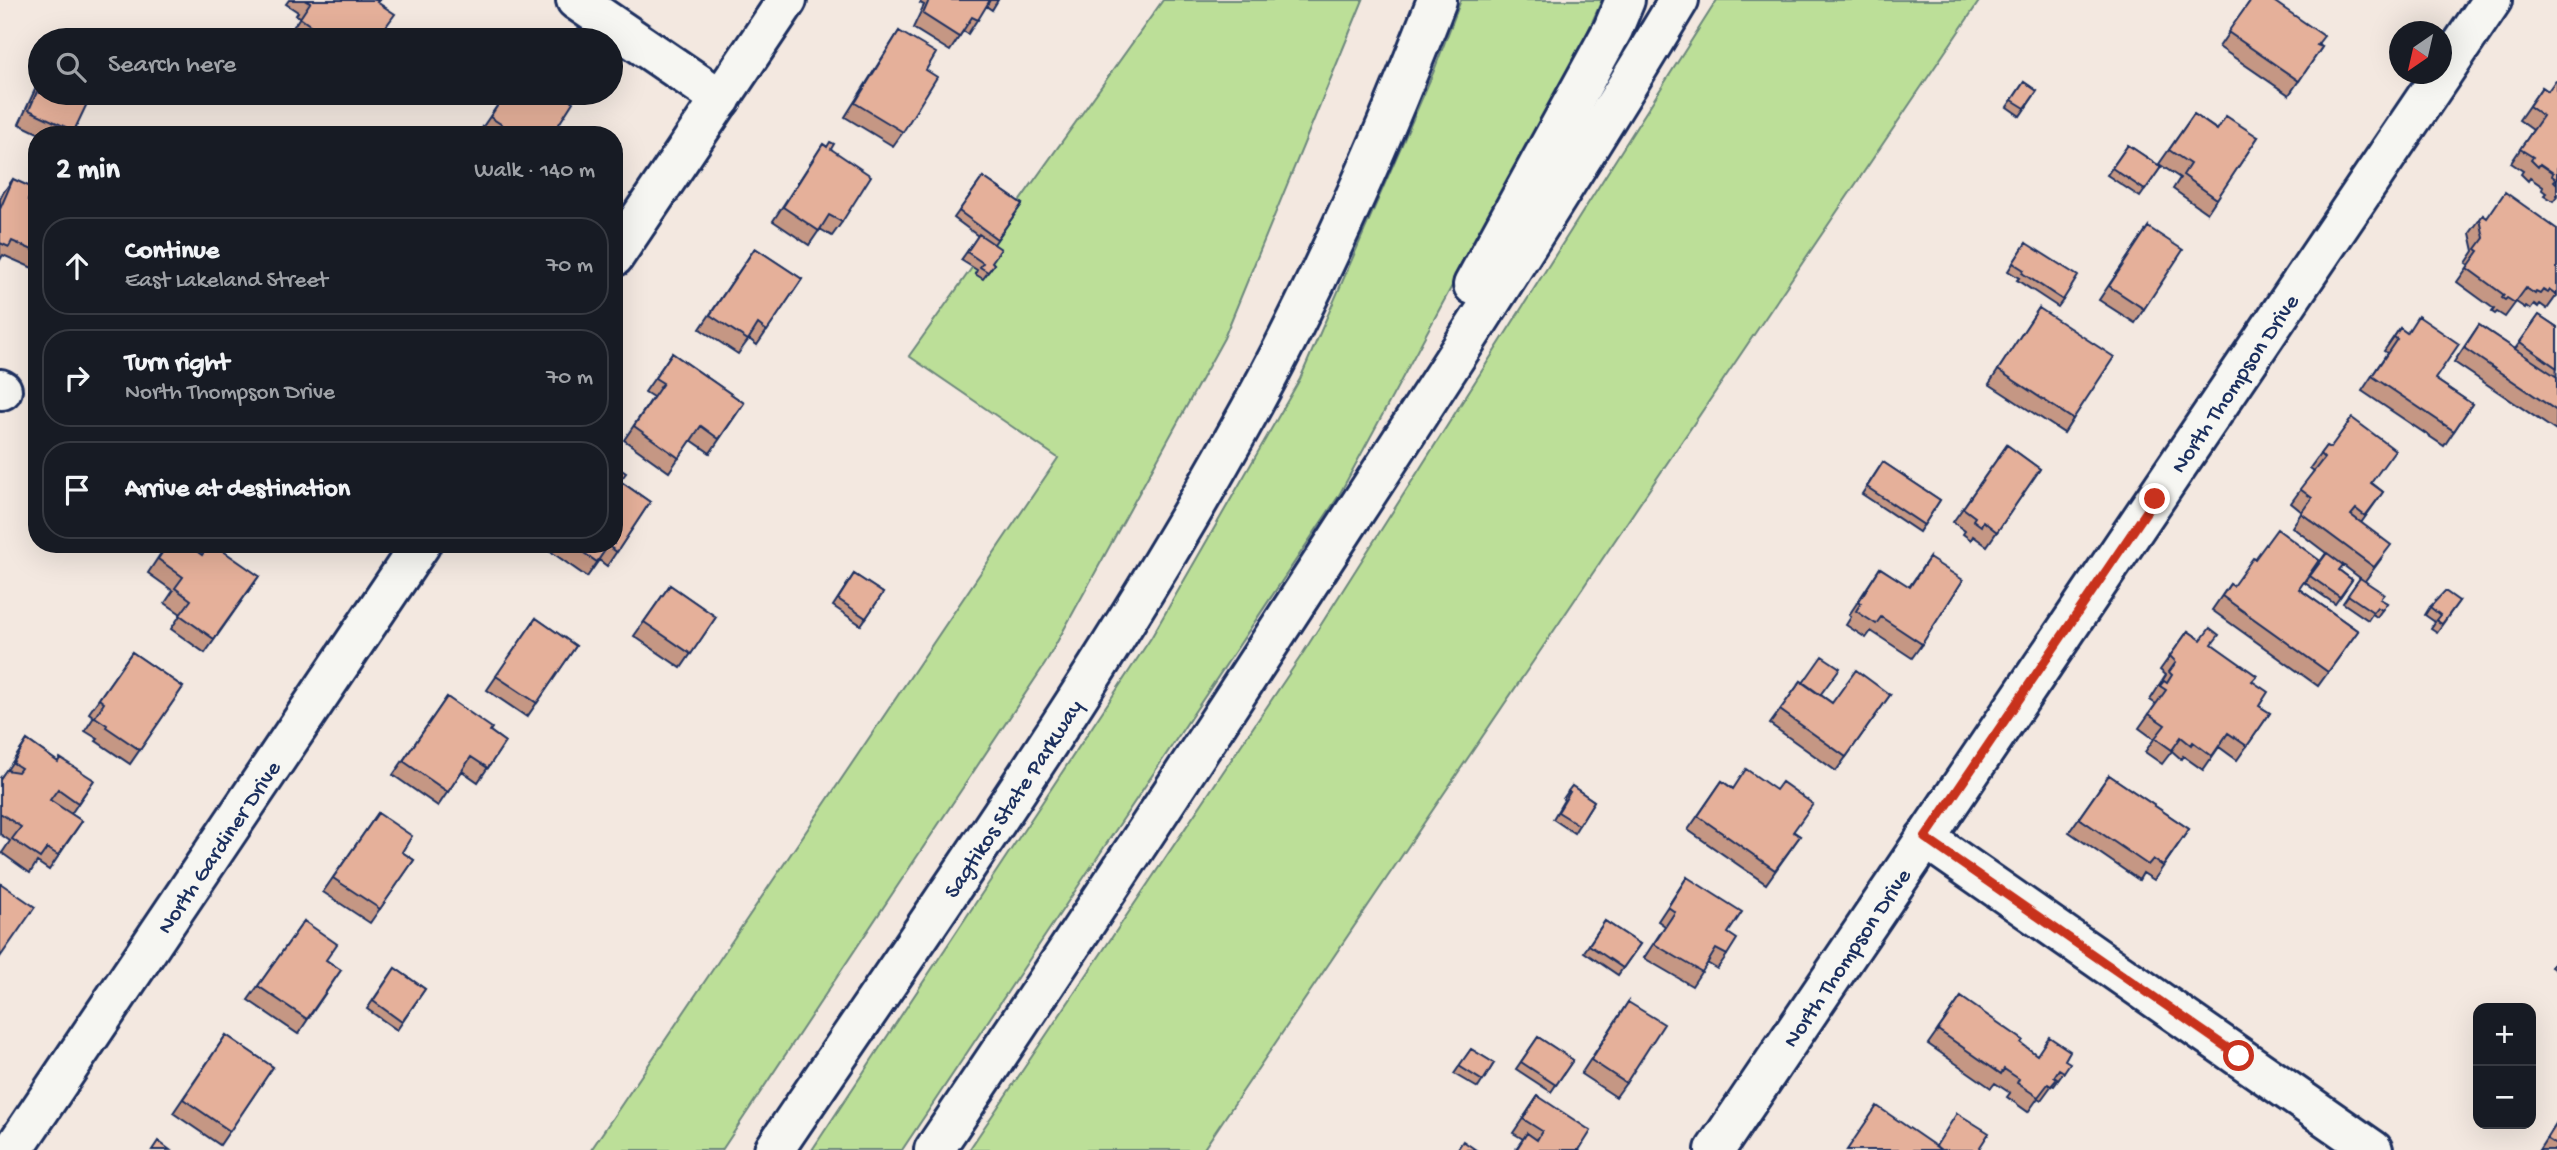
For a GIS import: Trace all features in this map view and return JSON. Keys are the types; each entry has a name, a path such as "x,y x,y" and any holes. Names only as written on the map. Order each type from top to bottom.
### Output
{"main road":[{"path":"576,0 617,28"},
{"path":"623,244 787,0"},
{"path":"1236,436 1316,249 1409,0"},
{"path":"1236,436 1331,250 1437,0"},
{"path":"1121,872 1400,413 1509,221 1613,29 1625,0"},
{"path":"934,1150 1121,872 1602,128 1679,0"},
{"name":"North Thompson Drive","path":"1715,1150 2492,0"},
{"path":"623,32 720,99"},
{"name":"Sagtikos State Parkway","path":"774,1150 1129,618 1236,436"},
{"name":"North Gardiner Drive","path":"13,1150 415,553"},
{"path":"1925,838 2373,1150"}],"green space":[{"path":"1163,0 1363,0 1224,338 1045,664 722,1150 591,1150 1058,458 909,356"},
{"path":"1461,0 1602,0 1580,49 1338,497 902,1150 812,1150 1151,638 1300,379 1433,73"},
{"path":"1717,0 1980,0 1203,1150 969,1150 1303,653"}],"building":[{"path":"379,0 377,2 395,14 385,28 314,28 300,18 310,3 306,1"},
{"path":"929,0 990,0 978,20 972,17 959,37 923,14"},
{"path":"2251,0 2272,0 2324,36 2317,45 2322,47 2299,81 2228,32"},
{"path":"899,31 936,53 926,70 937,77 903,132 855,103"},
{"path":"2555,81 2557,184 2553,173 2540,164 2538,167 2531,160 2533,157 2520,149 2543,116 2529,106 2542,87 2548,91"},
{"path":"2024,82 2037,91 2025,108 2012,100"},
{"path":"31,105 86,105 76,126 63,126 29,110"},
{"path":"498,105 571,105 558,126 504,126 490,117"},
{"path":"2194,114 2217,130 2226,116 2258,137 2217,199 2183,175 2190,164 2169,150"},
{"path":"830,142 834,144 831,149 871,176 842,222 829,215 819,231 783,207 823,144 827,147"},
{"path":"2128,145 2161,167 2145,190 2112,168"},
{"path":"983,177 1022,204 997,239 959,211"},
{"path":"13,179 28,186 28,248 12,241 9,247 0,243 0,209"},
{"path":"2505,192 2557,229 2557,295 2550,290 2548,293 2543,290 2540,294 2535,294 2526,288 2515,303 2507,298 2505,300 2502,298 2504,295 2467,268 2484,238 2480,219 2483,215 2487,218"},
{"path":"2148,227 2183,250 2144,309 2109,286"},
{"path":"979,234 1001,249 988,272 980,267 983,263 967,252"},
{"path":"2026,243 2078,276 2063,300 2022,273 2024,270 2013,263"},
{"path":"755,248 802,279 767,331 758,324 748,340 710,315"},
{"path":"2039,308 2114,357 2073,419 1998,370"},
{"path":"2539,315 2557,327 2557,368 2520,342"},
{"path":"2418,316 2459,344 2435,379 2472,404 2454,431 2372,376 2397,339 2394,337 2400,328 2407,333"},
{"path":"2479,325 2557,377 2557,411 2464,348"},
{"path":"672,353 744,403 719,439 701,426 679,458 634,426 663,383 655,378"},
{"path":"2352,418 2395,450 2371,483 2383,492 2365,516 2356,509 2351,515 2391,545 2374,567 2301,513 2312,498 2300,489 2324,458 2320,454 2326,446 2330,448"},
{"path":"2007,445 2040,469 1997,532 1983,521 1981,526 1973,520 1975,517 1963,508"},
{"path":"1883,462 1940,500 1924,525 1867,487"},
{"path":"623,483 650,502 623,543"},
{"path":"2277,529 2319,560 2299,589 2358,631 2328,672 2222,596 2230,584 2233,586"},
{"path":"162,553 226,553 259,576 214,639 180,615 191,600 175,588 183,577 158,559"},
{"path":"584,553 603,553 597,562"},
{"path":"2327,553 2343,565 2339,570 2352,580 2340,597 2310,576"},
{"path":"1929,558 1963,580 1922,644 1881,617 1876,624 1856,611 1861,603 1859,601 1880,568 1910,587"},
{"path":"854,574 883,593 866,618 838,599"},
{"path":"2360,578 2384,594 2380,599 2387,603 2382,610 2377,607 2373,612 2348,595"},
{"path":"670,585 716,617 691,654 644,622"},
{"path":"2445,591 2459,601 2442,624 2436,620 2440,615 2430,607"},
{"path":"536,618 576,646 537,703 496,676"},
{"path":"2210,628 2219,635 2212,644 2257,676 2252,681 2268,692 2259,706 2270,713 2247,746 2228,733 2212,756 2181,737 2172,750 2155,738 2165,725 2149,714 2166,690 2160,686 2164,681 2167,683 2172,675 2169,672 2176,662 2170,656 2188,631 2201,640"},
{"path":"132,652 183,687 140,750 95,717 104,703 99,699"},
{"path":"1822,656 1840,668 1820,695 1803,683"},
{"path":"1856,670 1890,695 1846,757 1780,710 1801,681 1832,703"},
{"path":"447,697 492,728 490,731 505,742 488,768 471,757 448,792 403,761"},
{"path":"27,740 58,762 60,758 94,780 78,803 58,789 50,800 82,821 58,855 47,848 40,858 12,839 21,827 0,813 0,779 6,770 18,772 21,768 13,763"},
{"path":"1746,769 1776,790 1782,782 1813,804 1793,832 1800,836 1775,870 1698,816 1722,781 1733,789"},
{"path":"2109,775 2189,829 2163,866 2153,859 2148,865 2079,818"},
{"path":"1572,786 1594,801 1579,825 1558,812"},
{"path":"378,813 412,836 402,852 414,860 380,909 333,878"},
{"path":"1687,877 1742,912 1728,933 1737,939 1727,955 1716,949 1702,972 1654,944 1675,912 1668,907"},
{"path":"0,883 35,907 0,957"},
{"path":"304,921 337,944 326,960 341,970 307,1019 258,986"},
{"path":"1605,921 1640,944 1623,968 1589,945"},
{"path":"395,968 425,989 402,1022 373,1001"},
{"path":"1961,997 2023,1040 2021,1043 2037,1055 2049,1037 2070,1051 2065,1060 2070,1063 2064,1072 2059,1069 2054,1077 2057,1079 2051,1086 2048,1084 2038,1097 2017,1083 2019,1079 2004,1069 2001,1074 1938,1030"},
{"path":"1628,1002 1664,1024 1626,1083 1591,1060"},
{"path":"226,1035 273,1067 230,1131 183,1099"},
{"path":"1538,1037 1573,1060 1556,1085 1521,1062"},
{"path":"1471,1049 1494,1063 1483,1081 1459,1066"},
{"path":"1538,1096 1591,1131 1579,1150 1516,1150 1527,1133 1537,1140 1542,1131 1523,1119"},
{"path":"1877,1106 1941,1150 1847,1150"},
{"path":"1957,1113 1989,1133 1978,1150 1941,1150 1936,1146"},
{"path":"2557,1123 2557,1145 2547,1139"},
{"path":"158,1141 170,1150 152,1150"},
{"path":"1463,1141 1476,1150 1457,1150"}],"route":[{"path":"2155,499 1925,838 2239,1056"}]}
